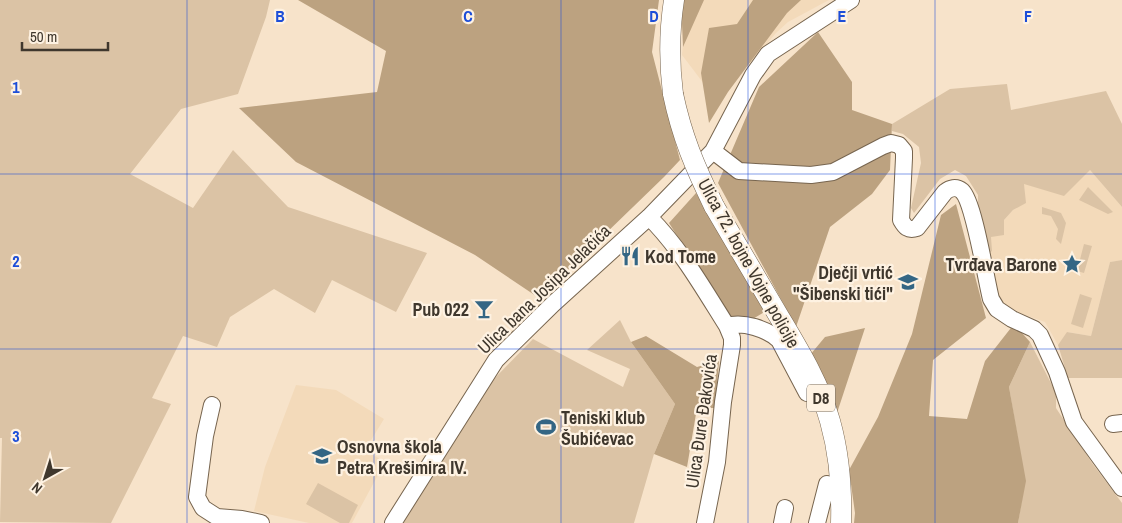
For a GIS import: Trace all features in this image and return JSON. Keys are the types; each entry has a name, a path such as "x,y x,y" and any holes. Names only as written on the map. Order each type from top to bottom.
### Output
{"main road":[{"name":"Ulica 72. bojne Vojne policije","path":"674,0 670,70 673,94 687,147 714,206 792,338 818,389 830,420 836,448 842,509 841,523"}],"street":[{"name":"Ulica bana Josipa Jelačića","path":"392,523 496,360 553,304 649,217 712,151 753,75 768,54 851,0"},
{"path":"712,151 739,171 811,175 833,172 883,146 892,143 899,145 904,151 901,220 905,227 911,230 917,228 950,188 958,188 964,192 973,220 991,299 997,309 1040,334 1064,390 1074,422 1122,488"},
{"name":"Ulica Đure Đakovića","path":"649,217 682,254 727,326 732,338 717,462 705,523"},
{"path":"727,326 737,324 772,334 779,340 807,393"},
{"path":"212,405 205,436 197,497 203,508 217,517 261,523"},
{"path":"817,523 827,484"}],"shaded area":[{"path":"0,0 270,0 266,17 238,94 181,109 130,174 193,208 233,150 288,207 427,253 396,312 332,280 315,313 274,289 230,317 217,347 183,336 152,398 171,404 111,523 0,522 2,438 0,438"},
{"path":"298,0 659,0 652,52 680,160 539,298 475,255 296,162 239,108 377,92 386,51"},
{"path":"681,0 704,0 683,47"},
{"path":"687,0 829,0 788,22 776,33 717,101 682,55"},
{"path":"753,0 801,0 787,13 728,92 709,123 701,73 709,28 737,24"},
{"path":"818,32 852,82 852,110 892,124 890,170 872,194 830,227 796,327 718,183 759,87"},
{"path":"1007,84 1011,110 1106,91 1122,124 1122,207 1090,170 1064,196 1024,184 1026,203 1013,210 1004,220 1004,235 991,237 992,251 986,255 978,218 978,195 966,176 955,170 940,179 914,213 911,208 921,163 919,147 903,134 892,131 892,124 950,89"},
{"path":"1090,170 1122,207 1122,260 1110,262 1091,336 1068,332 1058,345 1045,322 1000,306 986,255 991,237 1013,210 1025,203 1024,184"},
{"path":"1088,187 1113,212 1108,214 1079,200"},
{"path":"696,193 766,311 736,329 669,223"},
{"path":"956,204 986,318 933,360 929,416 967,419 985,361 1014,324 1030,342 1009,387 1026,481 1018,523 854,523 855,513 849,470 878,417 912,334 941,215"},
{"path":"1042,207 1061,213 1066,223 1061,244 1056,239 1058,229 1051,216 1042,214"},
{"path":"1084,244 1092,246 1084,273 1077,271"},
{"path":"1122,260 1122,378 1068,378 1058,345 1067,332 1091,336 1110,262"},
{"path":"1080,294 1092,298 1083,328 1071,324"},
{"name":"Teniski klub Šubićevac","path":"620,320 631,342 675,404 654,454 634,523 400,523 491,382 533,339 623,387 630,369 587,350"},
{"path":"865,328 836,416 810,355 825,337"},
{"path":"646,336 697,367 719,361 715,408 697,408 687,467 654,454 675,404 631,342"},
{"path":"1030,342 1056,393 1056,408 1092,463 1122,503 1122,523 1018,523 1025,481 1009,387"},
{"name":"Osnovna škola Petra Krešimira IV.","path":"296,385 336,390 384,419 365,450 385,462 352,523 309,523 254,511 265,467"},
{"path":"318,483 358,505 349,523 340,523 306,504"}],"place":[{"name":"Kod Tome","path":"630,256"},
{"name":"Tvrđava Barone","path":"1072,264"},
{"name":"Dječji vrtić \"Šibenski tići\"","path":"908,282"},
{"name":"Pub 022","path":"484,309"},
{"name":"Teniski klub Šubićevac","path":"546,427"},
{"name":"Osnovna škola Petra Krešimira IV.","path":"322,456"}]}
